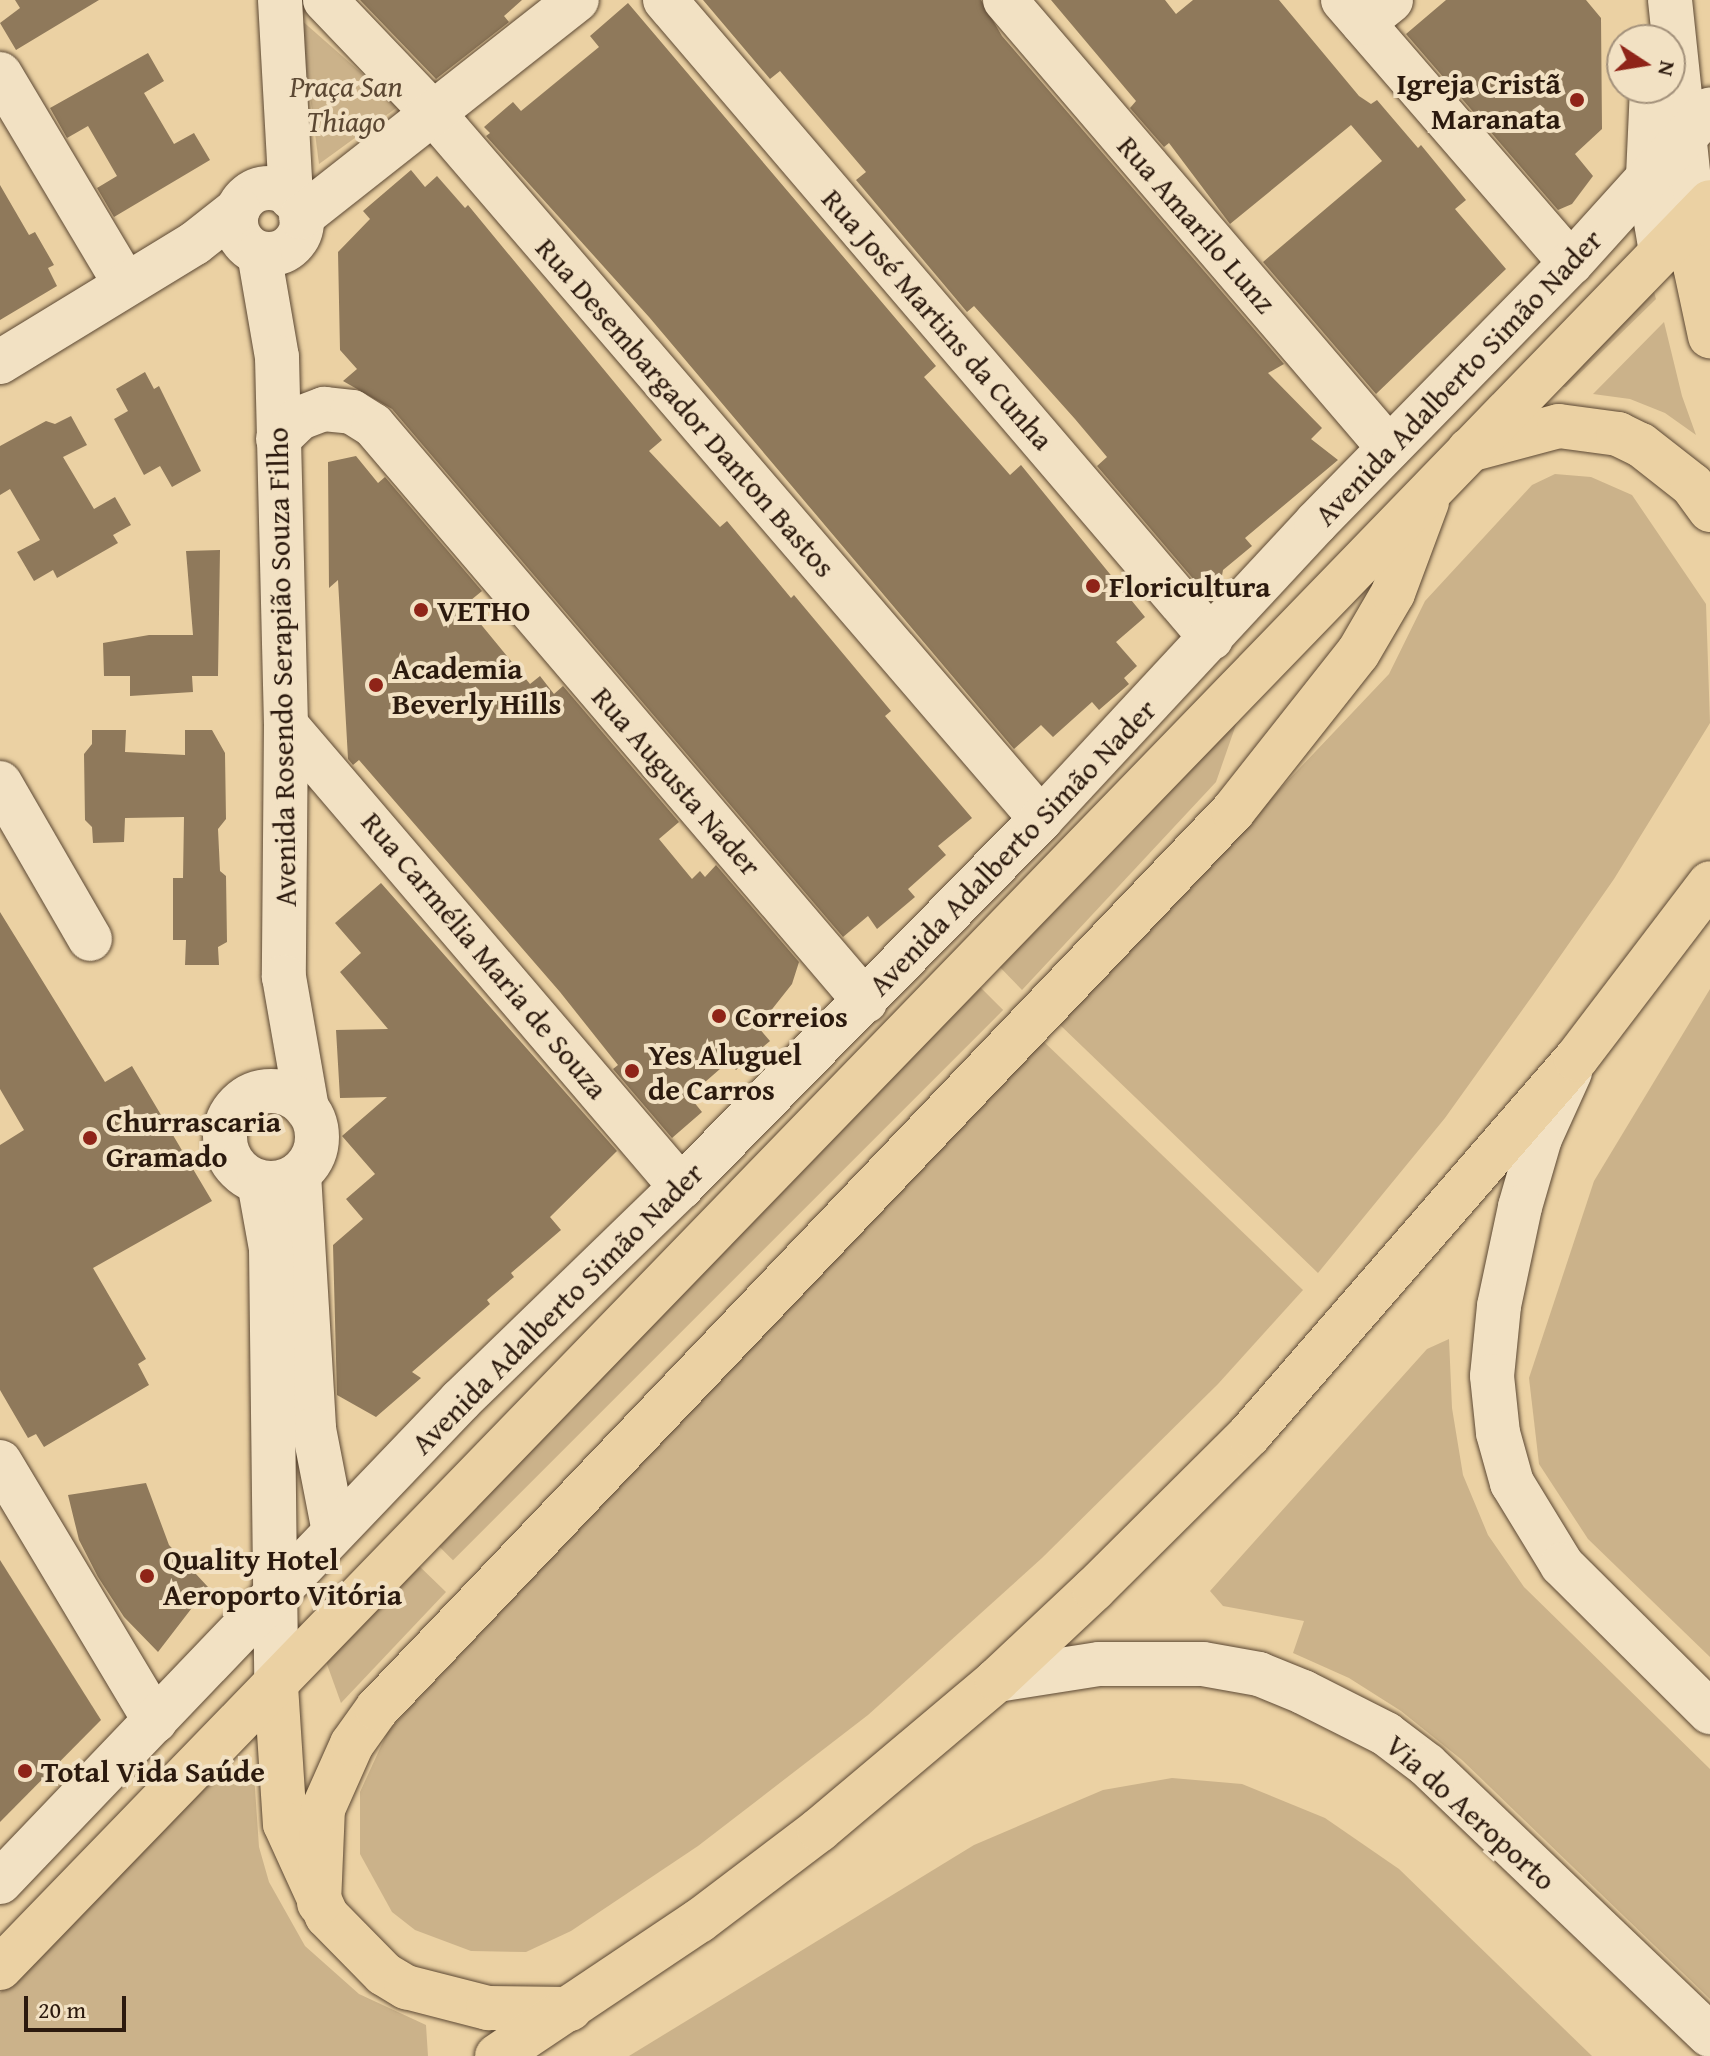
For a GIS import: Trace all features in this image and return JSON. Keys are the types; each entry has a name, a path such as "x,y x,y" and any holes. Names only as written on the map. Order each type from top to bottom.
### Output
{"main road":[{"name":"Avenida Adalberto Simão Nader","path":"0,1968 276,1686 1466,451 1702,211"},
{"path":"1702,211 1695,266 1710,336"},
{"path":"1466,451 1559,426 1618,434 1641,445 1692,485 1710,510"},
{"path":"319,1903 323,1809 352,1744 377,1709 1233,811 1358,653 1393,593 1433,486"},
{"path":"497,2056 570,2009 819,1830 997,1680 1249,1435 1576,1059 1710,883"},
{"path":"276,1686 285,1824 319,1903 358,1949 406,1987 488,2008 570,2009"}],"street":[{"name":"Avenida Rosendo Serapião Souza Filho","path":"280,0 281,53 267,222 277,357 286,725 284,977 307,1109"},
{"name":"Rua Desembargador Danton Bastos","path":"325,0 434,114 1041,819"},
{"path":"0,362 195,243 267,222 434,114 577,0"},
{"name":"Rua José Martins da Cunha","path":"665,0 1211,638"},
{"name":"Rua Amarilo Lunz","path":"1005,0 1389,448"},
{"path":"1654,24 1655,0"},
{"path":"1670,0 1697,123 1702,211"},
{"path":"1366,8 1571,263"},
{"path":"0,74 125,284"},
{"path":"1651,104 1648,175 1661,252"},
{"name":"Avenida Adalberto Simão Nader","path":"0,1882 334,1532 681,1187 1041,819 1389,448 1571,263 1697,123"},
{"name":"Rua Augusta Nader","path":"278,439 300,418 324,409 352,412 373,425 865,1001"},
{"name":"Rua Carmélia Maria de Souza","path":"286,725 681,1187"},
{"path":"0,783 90,939"},
{"name":"Avenida Rosendo Serapião Souza Filho","path":"243,1101 269,1039 284,977"},
{"path":"1576,1059 1540,1138 1514,1235 1492,1376 1498,1433 1512,1483 1562,1565 1710,1712"},
{"path":"270,1091 297,1099 307,1109 317,1136 310,1163 279,1178 235,1166 225,1139 227,1125 243,1101 270,1091"},
{"path":"276,1686 271,1249 279,1178"},
{"path":"279,1178 314,1429 334,1532"},
{"path":"0,1462 155,1721"},
{"name":"Via do Aeroporto","path":"997,1680 1099,1664 1203,1664 1259,1674 1303,1692 1386,1734 1427,1765 1710,2035"}],"green space":[{"name":"Praça San Thiago","path":"300,19 399,106 319,164"},
{"path":"1650,278 1656,299 1566,387 1545,383"},
{"path":"1664,322 1682,396 1696,435 1665,413 1630,399 1593,394"},
{"path":"1555,474 1591,477 1632,495 1706,604 1710,723 1614,879 1533,995 1445,1118 1318,1273 1058,1023 1389,674 1425,601 1532,485"},
{"path":"1246,696 1216,782 1022,990 992,959"},
{"path":"972,979 1003,1010 453,1560 422,1529"},
{"path":"1710,989 1710,1657 1588,1539 1539,1464 1529,1378 1594,1181"},
{"path":"1042,1040 1303,1290 1218,1384 1042,1558 868,1715 698,1846 571,1931 526,1952 471,1951 415,1930 392,1912 360,1854 360,1792 388,1731"},
{"path":"1449,1339 1452,1408 1463,1475 1488,1535 1524,1587 1710,1769 1710,1999 1462,1760 1401,1711 1349,1678 1293,1653 1304,1621 1223,1606 1210,1591 1427,1349"},
{"path":"415,1562 446,1592 341,1703 324,1656"},
{"path":"224,1762 254,1774 259,1847 269,1882 305,1946 359,1994 426,2025 428,2056 0,2056 0,1993"},
{"path":"1172,1778 1242,1784 1325,1818 1399,1869 1592,2056 629,2056 974,1845 1103,1790"}],"building":[{"path":"15,0 99,0 16,50 0,23 20,8"},
{"path":"360,0 522,0 504,16 509,22 436,79"},
{"path":"703,0 981,0 1002,36 1284,364 1268,373 1322,428 1311,439 1338,460 1245,538 1252,546 1223,570 1221,581 1201,588 1097,466 1107,457 1075,419 974,306 967,312 856,180 866,172 780,71 770,79"},
{"path":"1051,0 1165,0 1176,14 1193,0 1279,0 1359,96 1371,104 1377,100 1418,148 1421,145 1466,200 1455,209 1506,269 1376,394 1263,262 1382,161 1351,125 1230,224 1169,143 1164,147 1130,108 1136,101"},
{"path":"1446,0 1586,0 1601,18 1602,129 1575,154 1593,176 1572,204 1558,210 1406,34"},
{"path":"628,3 936,366 924,377 1010,475 1021,465 1145,617 1116,642 1137,666 1124,678 1129,684 1099,710 1092,702 1053,737 1041,725 1014,749 649,317 486,136 490,133 484,127 513,102 521,111 599,47 590,36"},
{"path":"148,53 164,81 144,93 174,144 194,133 210,160 114,217 97,188 117,176 88,126 67,138 50,108"},
{"path":"411,170 425,187 437,176 465,208 468,205 662,440 649,451 720,527 727,521 791,598 794,595 891,711 885,716 972,818 938,846 946,855 908,889 915,897 877,929 868,916 843,937 392,409 343,381 357,369 340,350 338,252 370,219 363,211"},
{"path":"0,185 29,235 35,232 54,265 48,268 57,286 0,320"},
{"path":"145,372 154,389 159,386 201,471 172,487 160,466 144,475 114,419 128,411 116,389"},
{"path":"71,416 87,445 63,457 94,509 115,497 131,525 113,535 118,543 57,578 53,570 34,581 17,552 40,540 10,489 0,495 0,446 46,421 55,424"},
{"path":"356,456 378,483 385,477 482,591 465,605 530,684 540,676 554,694 563,686 679,822 659,839 692,879 700,871 705,877 716,865 799,962 792,984 758,1027 770,1041 736,1070 728,1062 689,1096 702,1112 672,1138 613,1069 618,1065 560,992 359,760 353,765 348,759 338,580 329,588 328,462"},
{"path":"220,550 218,676 192,676 193,692 130,696 130,676 104,676 103,643 149,635 193,635 186,551"},
{"path":"92,730 126,730 125,752 185,755 185,730 212,730 225,753 226,819 218,829 220,871 226,876 227,942 218,947 219,965 185,965 186,940 173,940 173,878 183,878 184,817 125,818 124,842 93,843 92,827 85,820 84,754 92,744"},
{"path":"381,883 617,1151 550,1217 561,1230 511,1273 514,1277 487,1300 490,1304 412,1372 421,1378 376,1417 337,1395 333,1245 363,1219 346,1199 375,1174 342,1136 387,1097 340,1098 336,1030 388,1029 340,972 361,953 335,923"},
{"path":"0,912 105,1082 132,1066 212,1201 93,1268 146,1359 138,1364 149,1385 44,1447 36,1434 28,1438 0,1390 0,1145 24,1130 0,1089"},
{"name":"Quality Hotel Aeroporto Vitória","path":"146,1483 169,1545 208,1587 158,1652 124,1617 98,1577 79,1540 68,1495"},
{"name":"Total Vida Saúde","path":"0,1560 101,1720 0,1822"}],"place":[{"name":"Igreja Cristã Maranata","path":"1577,100"},
{"name":"Floricultura","path":"1093,586"},
{"name":"VETHO","path":"421,610"},
{"name":"Academia Beverly Hills","path":"376,685"},
{"name":"Correios","path":"719,1016"},
{"name":"Yes Aluguel de Carros","path":"632,1071"},
{"name":"Churrascaria Gramado","path":"90,1138"},
{"name":"Quality Hotel Aeroporto Vitória","path":"147,1576"},
{"name":"Total Vida Saúde","path":"25,1771"}]}
